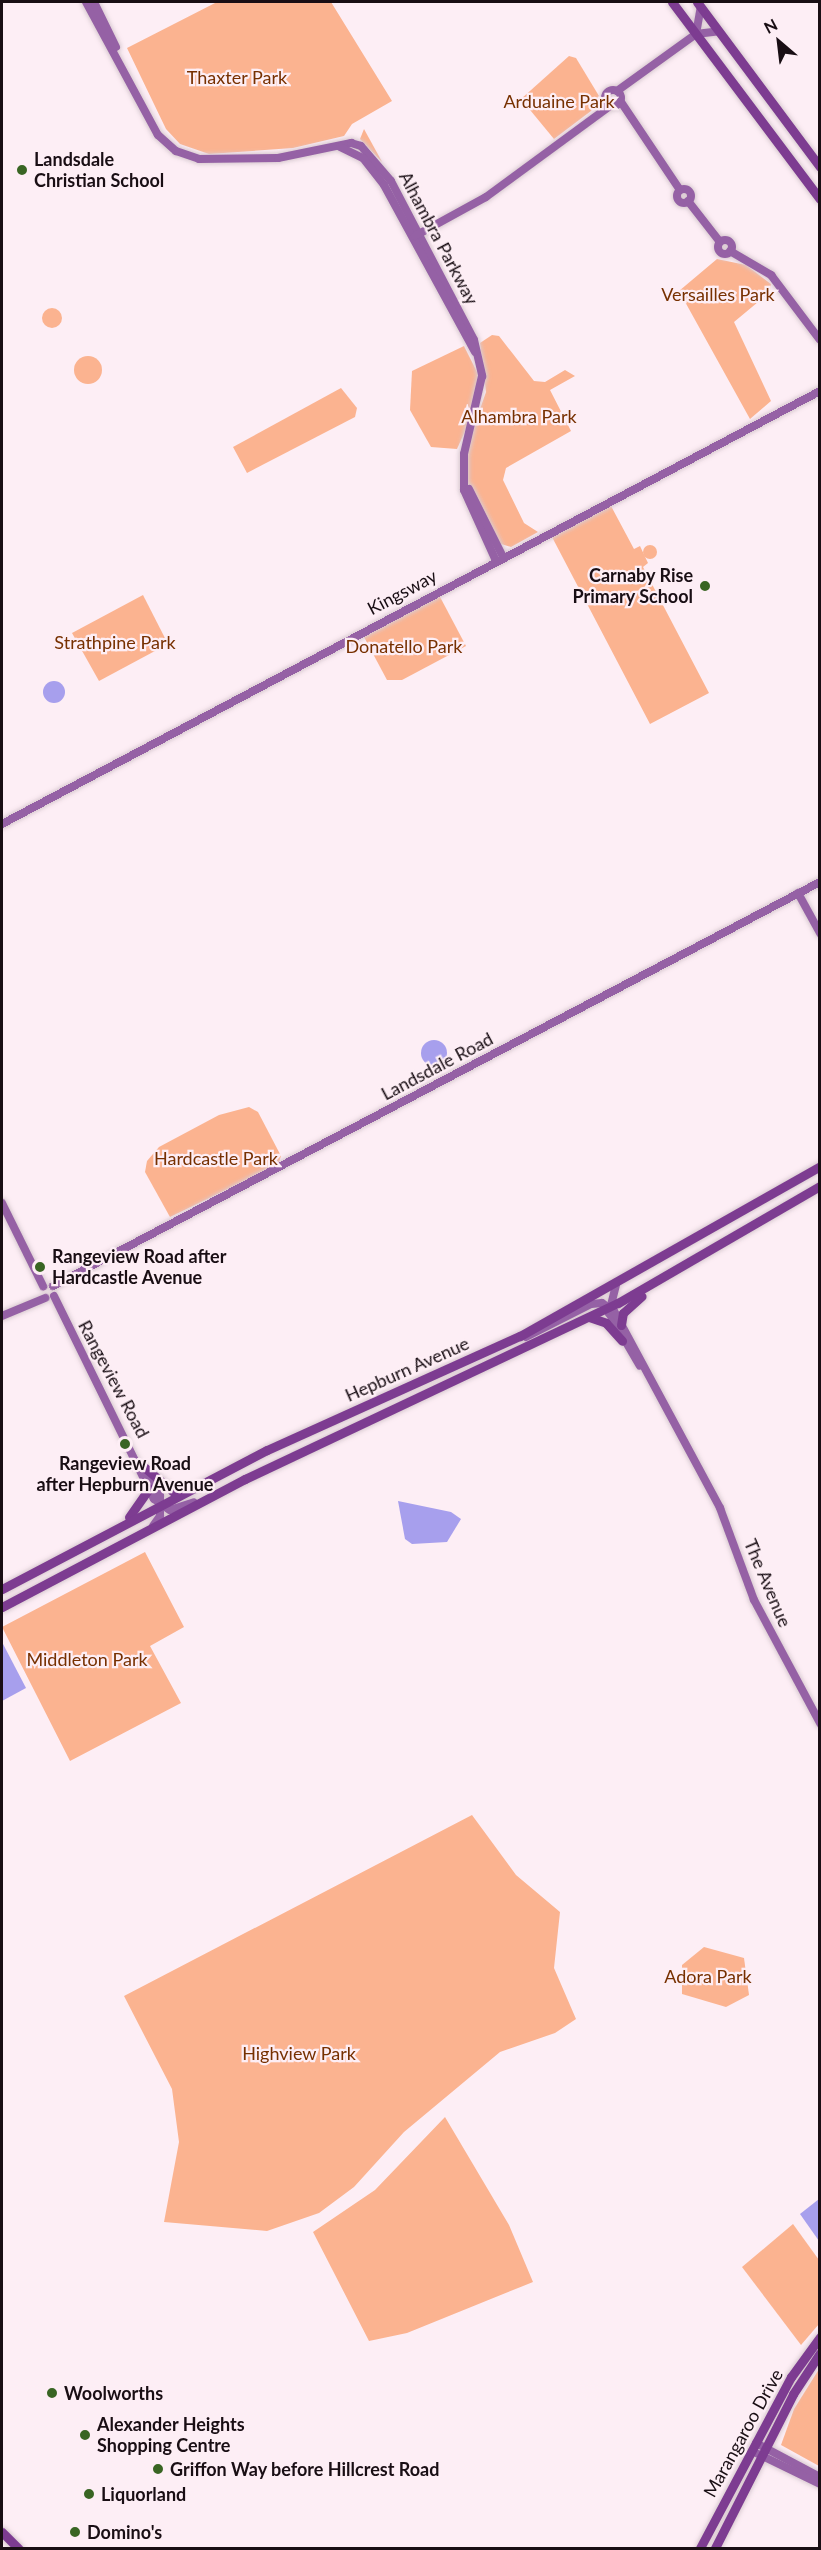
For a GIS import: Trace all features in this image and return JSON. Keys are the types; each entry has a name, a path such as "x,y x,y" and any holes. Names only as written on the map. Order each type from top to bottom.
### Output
{"main road":[{"path":"672,2 819,200"},
{"path":"699,4 819,167"},
{"name":"Hepburn Avenue","path":"2,1589 177,1495 520,1335 616,1285 819,1166"},
{"name":"Hepburn Avenue","path":"2,1607 231,1486 609,1308 819,1186"},
{"path":"621,1325 631,1304 690,1263"},
{"path":"589,1317 606,1323 622,1341"},
{"path":"142,1465 162,1488 177,1495"},
{"path":"105,1534 140,1508 149,1488"},
{"name":"Marangaroo Drive","path":"700,2548 754,2447 819,2337"},
{"name":"Marangaroo Drive","path":"715,2548 819,2353"},
{"path":"2,2532 18,2548"}],"street":[{"name":"Alhambra Parkway","path":"86,2 158,135 189,157 278,158 326,146 349,148 363,158 416,235 475,353 481,386 464,454 464,478 468,505 500,559"},
{"name":"Alhambra Parkway","path":"94,2 122,65"},
{"path":"696,34 699,4"},
{"path":"416,235 486,197 615,101 634,82 696,34 719,31"},
{"path":"615,101 680,190 690,191 688,201 720,242 719,251 730,251 771,275 819,340"},
{"name":"Kingsway","path":"2,824 819,391"},
{"name":"Landsdale Road","path":"2,1316 819,882"},
{"path":"798,893 819,933"},
{"name":"Rangeview Road","path":"2,1203 142,1465 160,1504"},
{"path":"520,1335 591,1304 609,1308 616,1285"},
{"name":"The Avenue","path":"609,1308 621,1325 640,1366"},
{"name":"The Avenue","path":"609,1308 622,1341 716,1489 756,1590 819,1714"},
{"name":"The Avenue","path":"692,1452 788,1671 819,1723"},
{"name":"Rangeview Road","path":"142,1465 149,1488 160,1504"},
{"path":"153,1526 160,1504 178,1508 231,1486"},
{"path":"754,2447 819,2484"},
{"path":"765,2453 819,2477"}],"green space":[{"name":"Thaxter Park","path":"217,2 331,2 392,101 352,124 344,136 293,148 209,154 180,144 166,129 127,48"},
{"name":"Arduaine Park","path":"569,56 576,58 599,96 591,111 554,139 521,99"},
{"path":"364,129 381,160 382,162 360,139"},
{"name":"Versailles Park","path":"717,259 746,265 771,284 770,292 734,322 771,401 750,419 679,291"},
{"path":"52,308 59,311 62,318 59,325 52,328 45,325 42,318 45,311"},
{"name":"Alhambra Park","path":"492,335 499,336 534,381 545,382 565,370 575,376 550,390 571,431 506,468 503,480 524,523 538,532 511,547 498,543 464,478 464,454 486,392 480,343"},
{"path":"464,346 478,374 471,418 457,449 431,447 410,410 412,371"},
{"path":"88,356 98,360 102,370 98,380 88,384 78,380 74,370 78,360"},
{"path":"341,388 357,408 355,417 247,473 233,447"},
{"path":"611,506 634,549 640,546 648,563 643,567 709,693 650,724 552,537"},
{"path":"647,545 653,545 657,552 653,559 647,559 643,555 643,549"},
{"name":"Strathpine Park","path":"143,595 168,644 99,681 72,633"},
{"name":"Donatello Park","path":"439,595 466,646 402,680 387,680 364,637"},
{"name":"Hardcastle Park","path":"249,1107 258,1112 281,1156 278,1165 170,1217 145,1172 147,1161 159,1147 219,1115"},
{"name":"Middleton Park","path":"145,1552 184,1627 150,1646 181,1703 70,1761 2,1627"},
{"name":"Highview Park","path":"472,1815 516,1875 560,1912 554,1968 576,2019 555,2033 500,2052 404,2132 354,2187 319,2213 267,2231 164,2222 179,2142 172,2089 124,1996"},
{"name":"Adora Park","path":"704,1947 744,1958 749,1995 726,2007 682,1994 682,1965"},
{"path":"445,2117 509,2225 533,2282 407,2333 369,2341 313,2232 375,2190"},
{"path":"793,2224 819,2260 819,2324 801,2345 742,2267"},
{"path":"819,2369 819,2466 781,2445 794,2409"}],"shaded area":[{"path":"54,681 62,684 65,692 62,700 54,703 46,700 43,692 46,684"},
{"path":"434,1040 443,1044 447,1053 443,1062 434,1066 425,1062 421,1053 425,1044"},
{"path":"398,1501 451,1512 461,1519 447,1542 412,1544 405,1539"},
{"path":"2,1642 26,1688 2,1701"},
{"path":"819,2199 820,2241 800,2214"}],"place":[{"name":"Landsdale Christian School","path":"22,170"},
{"name":"Carnaby Rise Primary School","path":"705,586"},
{"name":"Rangeview Road after Hardcastle Avenue","path":"40,1267"},
{"name":"Rangeview Road after Hepburn Avenue","path":"125,1444"},
{"name":"Woolworths","path":"52,2393"},
{"name":"Alexander Heights Shopping Centre","path":"85,2435"},
{"name":"Griffon Way before Hillcrest Road","path":"158,2469"},
{"name":"Liquorland","path":"89,2494"},
{"name":"Domino's","path":"75,2532"}]}
